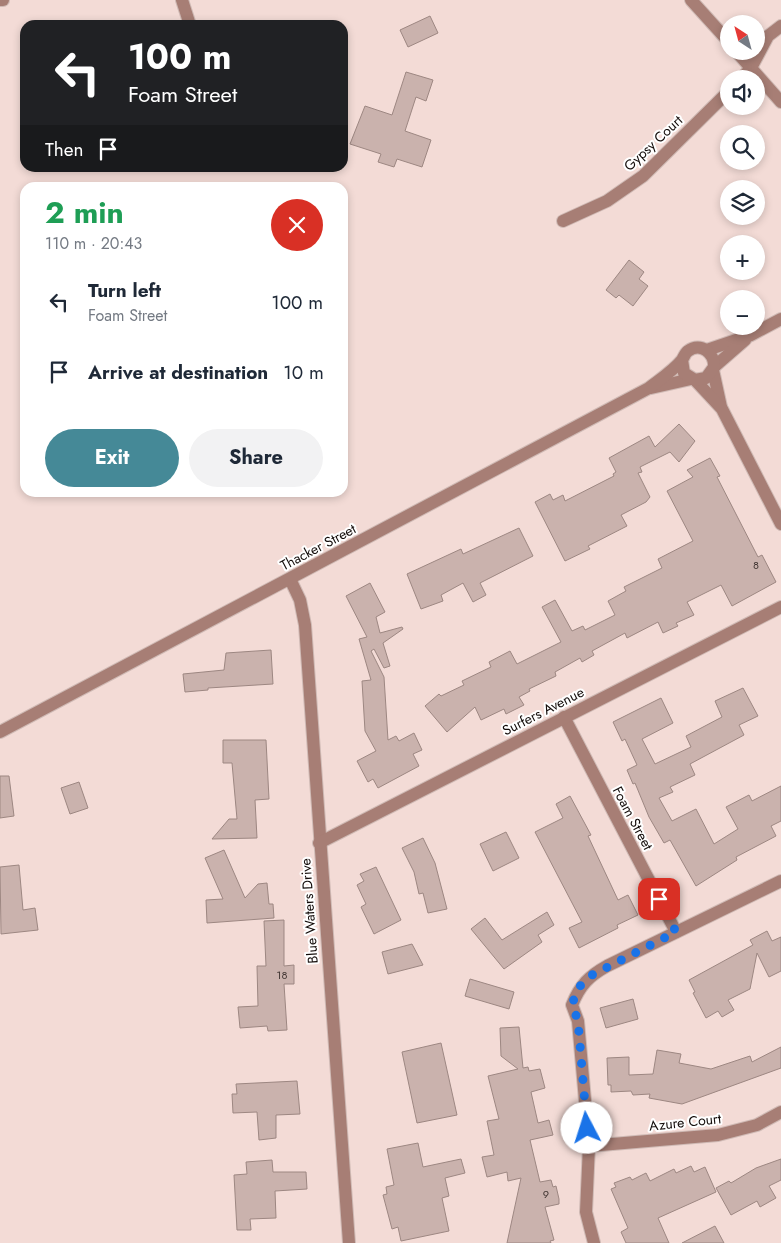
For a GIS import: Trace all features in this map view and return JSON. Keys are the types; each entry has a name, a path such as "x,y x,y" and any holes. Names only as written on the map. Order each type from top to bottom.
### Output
{"street":[{"path":"182,0 188,20"},
{"path":"691,0 720,32"},
{"path":"751,68 768,36 781,26"},
{"path":"744,60 781,102"},
{"name":"Gypsy Court","path":"563,221 607,202 643,176 720,100"},
{"path":"765,328 781,319"},
{"path":"722,410 682,369 682,360 689,350 695,348 707,350 751,335"},
{"path":"693,379 706,378 713,369 751,335"},
{"path":"707,350 713,358 713,369 722,410 781,524"},
{"name":"Thacker Street","path":"0,732 649,388 682,360"},
{"name":"Thacker Street","path":"649,388 693,379"},
{"name":"Blue Waters Drive","path":"290,578 300,600 305,625 319,843 349,1243"},
{"name":"Surfers Avenue","path":"319,843 781,607"},
{"name":"Foam Street","path":"564,717 676,932"},
{"path":"594,1243 586,1212 589,1146 578,1021 572,1004 579,987 592,975 781,880"},
{"name":"Azure Court","path":"589,1146 718,1135 757,1126 781,1112"}],"building":[{"path":"430,16 438,33 408,47 400,30"},
{"path":"406,72 433,80 426,101 416,97 405,131 431,140 422,167 397,159 394,167 378,162 381,154 350,144 365,106 392,115"},
{"path":"629,260 644,272 639,279 648,286 633,306 619,295 616,298 606,290"},
{"path":"679,424 695,441 679,462 670,452 640,467 642,472 638,473 650,497 646,502 621,515 627,526 588,546 590,549 565,561 535,502 550,494 553,500 563,495 565,501 614,476 613,474 616,472 609,458 649,436 655,447"},
{"path":"710,458 720,476 717,477 758,557 762,555 776,582 732,606 721,585 687,602 694,615 676,623 678,626 663,633 658,622 627,638 625,633 592,651 594,655 582,662 580,658 555,672 556,676 529,689 530,691 519,697 524,705 506,714 504,709 481,720 475,707 447,732 425,706 439,694 441,696 464,685 462,681 491,667 489,662 510,651 517,664 561,642 542,607 555,600 572,631 583,626 585,630 615,615 608,601 626,591 624,587 662,568 658,559 693,541 667,491 693,477 687,470"},
{"path":"519,528 533,556 480,583 486,595 473,602 463,583 441,595 443,601 421,609 407,574 461,549 463,554"},
{"path":"370,583 385,612 376,617 380,633 402,627 403,629 383,643 390,666 384,668 374,649 371,651 384,677 388,740 396,736 399,741 414,733 422,750 413,754 419,766 378,788 373,779 368,782 357,761 376,751 365,731 362,681 371,680 359,639 367,637 346,596"},
{"path":"271,650 273,684 208,688 208,690 185,692 183,674 224,670 226,653"},
{"path":"743,688 758,716 739,725 744,735 690,764 695,775 670,787 673,792 659,798 672,821 696,809 714,844 738,829 726,807 749,795 752,801 781,786 781,821 771,826 776,836 736,857 737,860 696,886 670,840 664,843 649,817 635,783 633,784 627,770 637,765 625,739 622,741 613,722 661,698 673,723 642,739 655,764 691,747 686,736 722,717 715,701"},
{"path":"223,740 266,740 269,799 255,800 257,838 212,839 229,819 237,819 232,763 223,763"},
{"path":"0,776 9,776 14,816 0,818"},
{"path":"79,782 88,808 70,814 61,788"},
{"path":"570,796 591,835 588,836 618,900 628,895 638,915 617,925 618,928 579,948 569,928 582,922 535,832 563,818 556,804"},
{"path":"506,832 519,858 493,871 480,844"},
{"path":"423,838 435,863 447,909 428,913 423,893 419,894 414,872 402,848"},
{"path":"224,850 245,898 258,884 267,883 269,904 273,904 274,918 207,923 206,900 223,899 205,858"},
{"path":"19,865 23,910 35,908 38,930 1,934 0,867"},
{"path":"376,867 401,920 374,934 361,907 366,904 357,885 364,881 360,874"},
{"path":"547,912 554,925 538,935 542,942 504,969 471,929 485,918 502,940"},
{"path":"284,920 284,966 294,965 294,984 284,984 287,1030 268,1031 267,1026 240,1028 238,1007 258,1006 257,966 266,966 264,921"},
{"path":"767,931 772,941 781,937 781,971 769,977 757,953 750,989 728,1000 734,1010 722,1017 718,1011 706,1018 693,993 695,992 689,980 753,945 750,940"},
{"path":"412,944 423,965 388,974 382,952"},
{"path":"470,979 514,992 509,1009 465,996"},
{"path":"633,999 638,1019 606,1028 600,1008"},
{"path":"519,1027 523,1068 528,1067 529,1071 540,1069 545,1088 531,1092 538,1123 549,1120 553,1135 530,1140 540,1182 551,1180 553,1187 556,1186 559,1199 559,1204 545,1207 554,1240 550,1241 551,1243 507,1243 521,1178 508,1181 507,1172 487,1177 482,1157 494,1155 487,1121 499,1119 488,1076 518,1069 501,1056 500,1028"},
{"path":"441,1043 457,1115 417,1123 402,1052"},
{"path":"781,1047 781,1068 682,1104 649,1098 650,1094 633,1095 631,1091 611,1092 611,1085 608,1085 607,1058 629,1057 629,1075 653,1074 657,1050 681,1054 679,1063 711,1069 750,1056 752,1062"},
{"path":"297,1081 300,1114 276,1115 276,1138 259,1140 257,1112 233,1113 232,1094 237,1094 236,1084"},
{"path":"418,1143 423,1167 461,1159 465,1173 445,1178 449,1196 442,1198 449,1231 401,1241 398,1227 392,1229 383,1195 387,1194 386,1187 394,1185 387,1149"},
{"path":"781,1159 781,1180 769,1186 776,1198 760,1207 757,1201 731,1215 716,1188 729,1181 731,1183 756,1168"},
{"path":"272,1160 273,1172 306,1172 307,1189 275,1191 276,1218 250,1219 251,1230 237,1230 234,1175 247,1174 246,1162"},
{"path":"691,1166 694,1172 705,1167 716,1192 658,1218 669,1243 626,1243 621,1232 628,1228 611,1189 616,1187 614,1183 630,1177 632,1180 646,1173 650,1181 674,1169 676,1173"},
{"path":"715,1226 724,1243 682,1243"}],"route":[{"path":"587,1128 578,1021 572,1004 579,987 592,975 676,932 659,899"}]}
